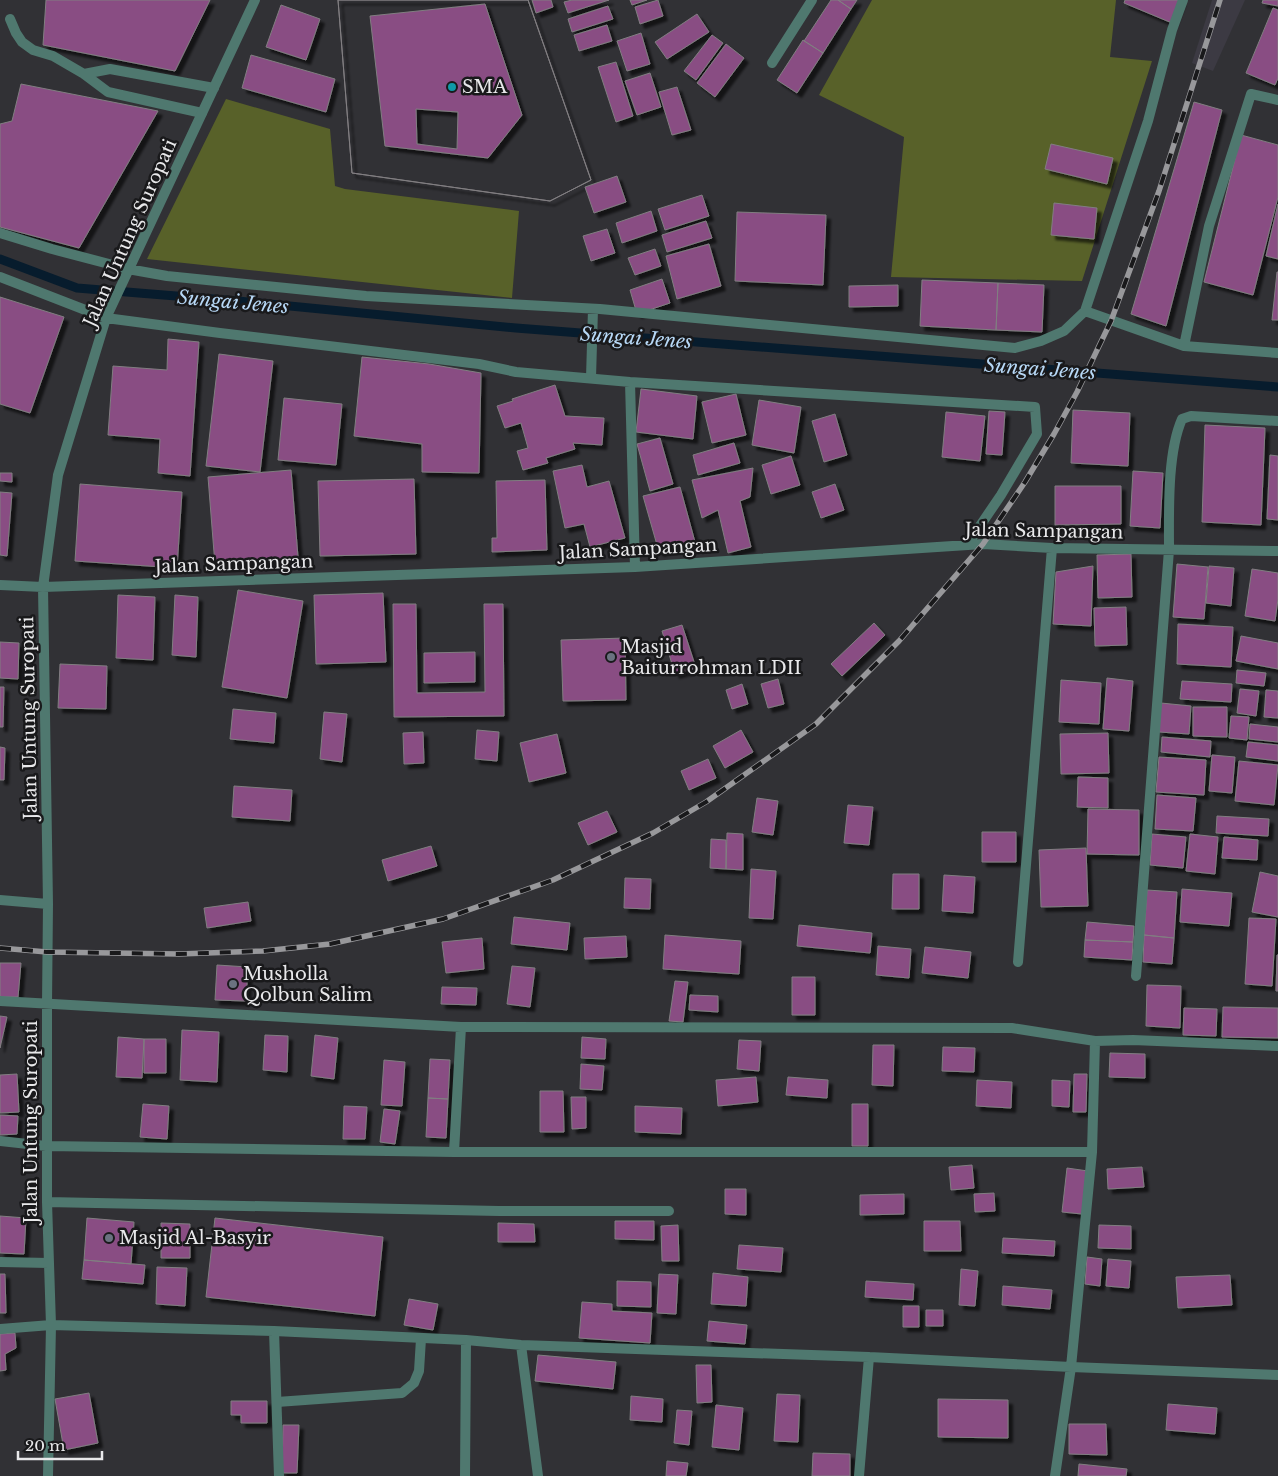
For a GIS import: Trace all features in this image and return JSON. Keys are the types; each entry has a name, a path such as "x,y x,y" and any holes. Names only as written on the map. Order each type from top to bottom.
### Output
{"street":[{"name":"Jalan Untung Suropati","path":"48,1476 51,1325 46,1146 48,904 43,587 58,475 107,316 255,0"},
{"path":"772,63 812,0"},
{"path":"0,233 127,272 366,296 593,309 1015,348 1041,341 1064,331 1085,311 1148,121 1172,30 1183,0"},
{"path":"10,19 22,42 33,50 53,56 84,74 108,92 202,113"},
{"path":"84,74 110,69 214,88"},
{"path":"1184,346 1209,226 1251,94 1278,100"},
{"path":"0,278 107,316 220,333 350,347 479,364 516,372 630,382 1035,407 1037,434 1001,495 967,545"},
{"path":"591,378 593,309"},
{"path":"1085,311 1184,346 1278,353"},
{"path":"630,382 635,567"},
{"path":"1136,976 1169,550 1170,494 1176,432 1182,419 1192,416 1278,422"},
{"name":"Jalan Sampangan","path":"0,585 43,587 635,567 983,544 1052,548 1278,551"},
{"path":"1018,962 1052,548"},
{"path":"0,900 48,904"},
{"path":"0,1001 461,1027 1012,1028 1095,1041 1133,1040 1278,1046"},
{"path":"454,1152 461,1027"},
{"path":"1055,1476 1071,1367 1092,1152 1095,1041"},
{"path":"0,1142 46,1146 454,1152 1092,1152"},
{"path":"47,1202 489,1211 669,1211"},
{"path":"0,1262 49,1263"},
{"path":"0,1329 51,1325 274,1331 466,1340 521,1345 869,1357 1278,1375"},
{"path":"274,1331 279,1476"},
{"path":"277,1402 402,1393 414,1383 418,1371 421,1339"},
{"path":"465,1476 466,1340"},
{"path":"521,1345 538,1476"},
{"path":"859,1476 869,1357"}],"shaded area":[{"path":"1212,0 1245,0 1213,71 1192,63"}],"green space":[{"path":"872,0 1116,0 1110,57 1152,61 1082,281 891,277 904,137 819,95"},
{"path":"226,99 330,129 335,186 345,189 519,211 512,298 147,259"}],"building":[{"path":"46,0 210,0 175,71 43,45"},
{"path":"338,0 528,0 591,180 550,201 352,173","holes":["485,4 522,115 488,158 385,146 370,16"]},
{"name":"SMA","path":"338,0 528,0 591,180 550,201 352,173"},
{"path":"532,0 551,0 553,7 536,13"},
{"path":"572,0 609,0 568,13 564,2"},
{"path":"630,0 647,0 632,5"},
{"path":"658,0 663,16 640,24 635,7"},
{"path":"831,0 838,0 851,9 823,53 804,41"},
{"path":"838,0 857,0 851,9"},
{"path":"1125,0 1181,0 1172,23 1124,3"},
{"path":"1263,0 1278,0 1278,6 1262,3"},
{"path":"281,5 320,19 306,60 266,47"},
{"path":"608,6 613,19 572,32 568,19"},
{"path":"1273,8 1278,10 1278,78 1275,85 1246,73"},
{"path":"697,14 709,32 667,59 655,42"},
{"path":"607,25 612,41 579,51 574,35"},
{"path":"641,33 650,64 627,71 617,41"},
{"path":"712,35 723,43 696,80 684,71"},
{"path":"803,40 823,53 797,93 777,80"},
{"path":"726,44 744,58 715,97 697,83"},
{"path":"251,55 335,79 326,112 242,88"},
{"path":"616,62 633,116 616,122 598,67"},
{"path":"650,73 661,107 637,115 625,81"},
{"path":"21,84 158,111 79,248 0,227 0,124 12,121"},
{"path":"677,87 691,130 672,135 659,92"},
{"path":"1194,102 1222,110 1166,326 1131,314"},
{"path":"416,109 458,112 457,149 417,144"},
{"path":"1241,135 1278,145 1278,197 1253,295 1204,282"},
{"path":"1051,144 1113,158 1107,184 1045,169"},
{"path":"617,176 626,202 594,213 585,187"},
{"path":"702,195 709,216 665,230 658,209"},
{"path":"1054,203 1097,208 1094,239 1051,235"},
{"path":"1278,204 1278,259 1266,256"},
{"path":"651,211 657,231 622,243 616,223"},
{"path":"737,212 826,215 823,285 735,281"},
{"path":"706,221 712,238 667,252 662,235"},
{"path":"607,229 615,253 591,261 583,236"},
{"path":"709,244 721,286 677,299 666,256"},
{"path":"655,249 661,266 635,275 628,258"},
{"path":"1277,272 1278,320 1272,320"},
{"path":"662,279 670,303 637,314 630,290"},
{"path":"922,280 998,283 996,330 920,326"},
{"path":"998,283 1044,285 1042,332 996,330"},
{"path":"898,285 898,306 849,307 849,286"},
{"path":"0,297 64,317 30,413 0,404"},
{"path":"168,339 199,342 190,476 158,473 160,439 108,435 113,366 167,370"},
{"path":"219,354 273,361 260,472 206,466"},
{"path":"362,357 429,364 481,373 479,473 422,472 422,444 354,436"},
{"path":"555,385 565,416 604,418 602,445 573,443 575,449 546,458 548,463 523,470 517,451 528,448 521,423 505,428 497,406"},
{"path":"641,389 697,396 693,439 636,432"},
{"path":"736,394 746,435 712,443 702,402"},
{"path":"284,398 342,404 336,465 278,460"},
{"path":"759,400 801,407 794,453 752,445"},
{"path":"1073,410 1130,413 1128,466 1071,463"},
{"path":"989,411 1005,412 1002,455 986,454"},
{"path":"946,412 985,416 980,461 942,457"},
{"path":"835,414 847,455 824,462 812,421"},
{"path":"1205,425 1265,428 1261,525 1202,522"},
{"path":"660,438 673,484 650,491 637,444"},
{"path":"734,443 740,463 698,475 693,455"},
{"path":"1270,455 1278,456 1278,520 1267,519"},
{"path":"791,456 800,485 771,494 762,465"},
{"path":"582,465 587,487 609,481 625,538 590,547 584,524 565,528 553,471"},
{"path":"753,468 750,497 740,501 751,547 728,553 718,510 702,518 692,480"},
{"path":"291,470 298,557 215,565 208,477"},
{"path":"1133,471 1163,473 1160,528 1130,526"},
{"path":"0,473 12,473 12,482 0,481"},
{"path":"414,479 416,554 320,556 318,481"},
{"path":"545,480 547,550 492,552 492,538 497,538 496,481"},
{"path":"80,484 182,492 177,568 75,561"},
{"path":"835,484 844,510 821,518 812,492"},
{"path":"1055,486 1121,486 1121,524 1055,525"},
{"path":"680,487 695,542 659,552 643,496"},
{"path":"0,492 12,493 7,556 0,555"},
{"path":"1131,554 1132,597 1098,598 1097,555"},
{"path":"1177,564 1208,567 1204,619 1173,617"},
{"path":"1093,566 1091,626 1053,624 1056,572"},
{"path":"1209,566 1234,568 1231,606 1206,603"},
{"path":"1252,569 1278,573 1278,599 1275,621 1245,616"},
{"path":"238,590 303,601 287,698 222,687"},
{"path":"383,593 386,662 316,664 314,595"},
{"path":"118,595 155,597 153,660 116,658"},
{"path":"175,595 198,597 196,657 172,655"},
{"path":"393,604 416,604 417,693 485,692 484,604 503,604 504,716 394,717"},
{"path":"1126,607 1127,645 1095,646 1094,608"},
{"path":"874,623 885,635 842,676 831,664"},
{"path":"1178,624 1233,627 1231,667 1177,664"},
{"path":"682,625 696,668 675,674 662,631"},
{"path":"1241,636 1278,643 1278,669 1236,661"},
{"path":"625,638 626,700 563,701 561,640"},
{"path":"0,642 19,643 18,679 0,678"},
{"path":"475,652 475,682 424,683 424,653"},
{"path":"60,664 107,666 106,709 58,708"},
{"path":"1237,670 1266,673 1264,686 1236,683"},
{"path":"1107,678 1133,681 1129,731 1103,729"},
{"path":"778,679 784,704 768,708 761,684"},
{"path":"1061,680 1101,683 1099,724 1059,722"},
{"path":"1182,681 1232,684 1231,702 1180,699"},
{"path":"742,684 748,704 732,709 726,690"},
{"path":"0,687 4,687 3,727 0,727"},
{"path":"1240,689 1259,691 1256,716 1237,713"},
{"path":"1266,690 1278,691 1278,718 1264,717"},
{"path":"1161,703 1191,706 1189,734 1159,732"},
{"path":"1193,707 1227,707 1227,737 1193,736"},
{"path":"233,709 276,713 274,743 230,739"},
{"path":"324,712 347,714 342,762 320,759"},
{"path":"1231,716 1249,717 1247,740 1229,738"},
{"path":"1250,724 1278,727 1278,742 1249,739"},
{"path":"477,730 499,732 497,761 475,759"},
{"path":"741,730 753,752 725,768 713,746"},
{"path":"423,732 424,763 404,764 403,733"},
{"path":"1108,733 1109,773 1061,774 1060,734"},
{"path":"557,734 566,773 529,782 520,743"},
{"path":"1162,737 1211,741 1210,757 1161,752"},
{"path":"1248,742 1278,745 1278,761 1246,757"},
{"path":"0,747 5,748 4,780 0,780"},
{"path":"1212,755 1235,757 1232,793 1209,791"},
{"path":"1159,757 1206,760 1204,795 1156,792"},
{"path":"708,759 716,778 689,790 681,771"},
{"path":"1239,761 1278,765 1274,805 1235,801"},
{"path":"1078,777 1108,778 1108,808 1077,807"},
{"path":"234,786 292,790 290,821 232,817"},
{"path":"1157,795 1196,798 1193,831 1155,829"},
{"path":"757,798 778,801 773,835 752,832"},
{"path":"848,805 873,807 869,845 844,843"},
{"path":"1088,809 1139,810 1139,855 1087,854"},
{"path":"607,811 617,832 588,845 578,823"},
{"path":"1217,816 1269,819 1268,836 1216,833"},
{"path":"982,832 1016,832 1016,862 982,862"},
{"path":"727,833 743,834 743,870 726,869"},
{"path":"1152,834 1186,837 1183,868 1150,865"},
{"path":"1190,834 1218,837 1215,874 1186,871"},
{"path":"1224,837 1258,840 1257,860 1222,858"},
{"path":"711,839 726,840 726,869 710,868"},
{"path":"431,846 437,866 388,881 382,860"},
{"path":"1086,848 1088,906 1041,907 1039,850"},
{"path":"751,869 776,871 773,919 749,918"},
{"path":"1260,872 1278,876 1278,917 1252,912"},
{"path":"893,874 919,874 919,909 892,909"},
{"path":"944,875 975,877 973,913 942,911"},
{"path":"625,878 651,879 650,909 624,908"},
{"path":"1182,889 1232,893 1229,926 1180,922"},
{"path":"1147,890 1177,892 1174,938 1144,935"},
{"path":"248,902 251,921 207,928 204,908"},
{"path":"514,917 570,923 567,950 511,944"},
{"path":"1249,918 1276,919 1272,986 1245,984"},
{"path":"1087,922 1134,926 1133,942 1085,940"},
{"path":"799,925 872,933 870,953 797,946"},
{"path":"665,935 741,941 739,974 663,969"},
{"path":"1144,935 1174,938 1172,964 1143,962"},
{"path":"626,936 627,957 585,959 584,938"},
{"path":"482,938 484,969 446,973 442,942"},
{"path":"1085,940 1133,942 1132,960 1084,957"},
{"path":"878,946 911,949 909,978 876,975"},
{"path":"925,947 971,952 968,978 922,973"},
{"path":"1277,955 1278,991 1276,991"},
{"path":"0,963 21,963 18,997 0,997"},
{"path":"217,965 248,967 246,1001 215,1000"},
{"path":"512,966 535,968 530,1007 507,1004"},
{"path":"792,977 815,977 815,1015 792,1015"},
{"path":"675,981 688,982 683,1022 669,1021"},
{"path":"1147,985 1181,986 1180,1028 1146,1026"},
{"path":"442,987 477,988 476,1005 441,1004"},
{"path":"690,995 718,996 718,1012 689,1010"},
{"path":"1223,1007 1278,1008 1278,1038 1222,1037"},
{"path":"1184,1008 1217,1009 1216,1036 1183,1035"},
{"path":"0,1016 7,1017 0,1048"},
{"path":"182,1030 219,1032 217,1082 180,1080"},
{"path":"265,1035 288,1036 287,1072 263,1070"},
{"path":"315,1035 338,1038 334,1079 311,1076"},
{"path":"118,1037 144,1039 142,1078 116,1077"},
{"path":"582,1037 606,1039 605,1059 581,1058"},
{"path":"144,1039 166,1039 166,1073 144,1073"},
{"path":"739,1040 761,1041 759,1071 737,1069"},
{"path":"873,1045 894,1045 893,1086 872,1085"},
{"path":"943,1047 975,1048 974,1072 942,1071"},
{"path":"1110,1053 1145,1054 1145,1078 1109,1077"},
{"path":"430,1059 450,1060 448,1099 428,1098"},
{"path":"384,1060 405,1062 402,1106 381,1105"},
{"path":"581,1064 604,1066 602,1090 580,1089"},
{"path":"17,1074 19,1112 0,1113 0,1075"},
{"path":"1074,1074 1087,1074 1086,1112 1073,1112"},
{"path":"756,1077 758,1102 718,1106 716,1080"},
{"path":"788,1077 828,1080 827,1098 786,1095"},
{"path":"977,1080 1012,1082 1011,1108 976,1106"},
{"path":"1052,1080 1070,1081 1069,1107 1052,1106"},
{"path":"540,1091 563,1091 564,1132 540,1132"},
{"path":"571,1097 586,1097 586,1128 572,1129"},
{"path":"428,1098 448,1099 446,1138 426,1137"},
{"path":"143,1104 169,1106 167,1139 140,1137"},
{"path":"852,1104 868,1104 868,1146 852,1146"},
{"path":"344,1106 367,1107 365,1139 343,1139"},
{"path":"635,1106 682,1108 681,1134 635,1132"},
{"path":"384,1109 400,1111 395,1144 380,1142"},
{"path":"0,1115 18,1116 17,1134 0,1135"},
{"path":"972,1165 974,1188 951,1190 949,1167"},
{"path":"1142,1167 1144,1187 1108,1189 1107,1169"},
{"path":"1067,1168 1088,1171 1082,1214 1062,1212"},
{"path":"725,1189 746,1189 746,1215 725,1214"},
{"path":"994,1193 995,1211 975,1212 974,1194"},
{"path":"904,1194 904,1214 860,1215 860,1195"},
{"path":"0,1216 26,1218 24,1254 0,1253"},
{"path":"87,1218 134,1222 131,1264 84,1260"},
{"path":"215,1218 383,1237 375,1316 206,1297"},
{"path":"615,1221 654,1221 654,1240 615,1239"},
{"path":"924,1221 960,1221 961,1251 924,1251"},
{"path":"161,1223 190,1224 190,1258 161,1258"},
{"path":"498,1223 534,1224 535,1242 498,1242"},
{"path":"678,1225 679,1261 662,1261 661,1226"},
{"path":"1099,1225 1131,1226 1131,1249 1098,1248"},
{"path":"1003,1238 1055,1241 1054,1256 1002,1253"},
{"path":"739,1245 783,1248 781,1272 737,1269"},
{"path":"1087,1257 1102,1259 1100,1286 1085,1284"},
{"path":"1108,1259 1131,1261 1129,1288 1106,1286"},
{"path":"84,1260 145,1265 143,1284 82,1279"},
{"path":"157,1267 187,1268 185,1306 156,1304"},
{"path":"961,1269 978,1271 975,1306 959,1305"},
{"path":"713,1273 748,1277 746,1306 711,1304"},
{"path":"0,1274 5,1274 6,1313 0,1313"},
{"path":"659,1274 678,1275 676,1314 657,1313"},
{"path":"1230,1275 1232,1305 1178,1308 1176,1277"},
{"path":"617,1281 651,1282 651,1307 617,1306"},
{"path":"866,1281 914,1284 913,1300 865,1297"},
{"path":"1003,1286 1052,1290 1050,1309 1002,1305"},
{"path":"409,1299 438,1304 433,1330 404,1325"},
{"path":"582,1302 612,1304 612,1311 652,1313 650,1343 579,1338"},
{"path":"903,1306 919,1306 919,1327 903,1327"},
{"path":"926,1310 943,1310 943,1326 926,1326"},
{"path":"709,1321 747,1325 745,1344 707,1341"},
{"path":"15,1333 16,1348 5,1354 6,1370 0,1371 0,1334"},
{"path":"538,1355 616,1362 613,1389 535,1381"},
{"path":"696,1365 711,1365 712,1402 697,1403"},
{"path":"89,1393 98,1443 64,1450 55,1399"},
{"path":"777,1394 800,1395 798,1442 774,1441"},
{"path":"631,1396 663,1399 662,1422 630,1420"},
{"path":"938,1399 1008,1400 1008,1438 938,1437"},
{"path":"231,1401 267,1401 267,1423 241,1423 241,1415 231,1415"},
{"path":"1168,1404 1217,1408 1215,1434 1166,1430"},
{"path":"716,1405 743,1408 739,1450 712,1447"},
{"path":"677,1410 692,1411 689,1445 674,1443"},
{"path":"1069,1424 1106,1424 1107,1455 1069,1454"},
{"path":"283,1425 299,1425 297,1473 282,1473"},
{"path":"813,1453 850,1454 850,1476 812,1476"},
{"path":"667,1461 688,1463 686,1476 666,1476"},
{"path":"1079,1464 1127,1469 1126,1476 1078,1476"}],"waterway":[{"name":"Sungai Jenes","path":"0,259 77,288 238,301 516,328 1278,387"}],"railway":[{"path":"0,948 47,952 179,954 263,951 330,944 443,919 553,880 653,833 706,802 816,724 899,641 983,544 1025,482 1054,434 1077,392 1111,321 1159,191 1220,0"}],"place":[{"name":"SMA","path":"452,87"},
{"name":"Masjid Baiturrohman LDII","path":"611,657"},
{"name":"Musholla Qolbun Salim","path":"233,984"},
{"name":"Masjid Al-Basyir","path":"109,1238"}]}
